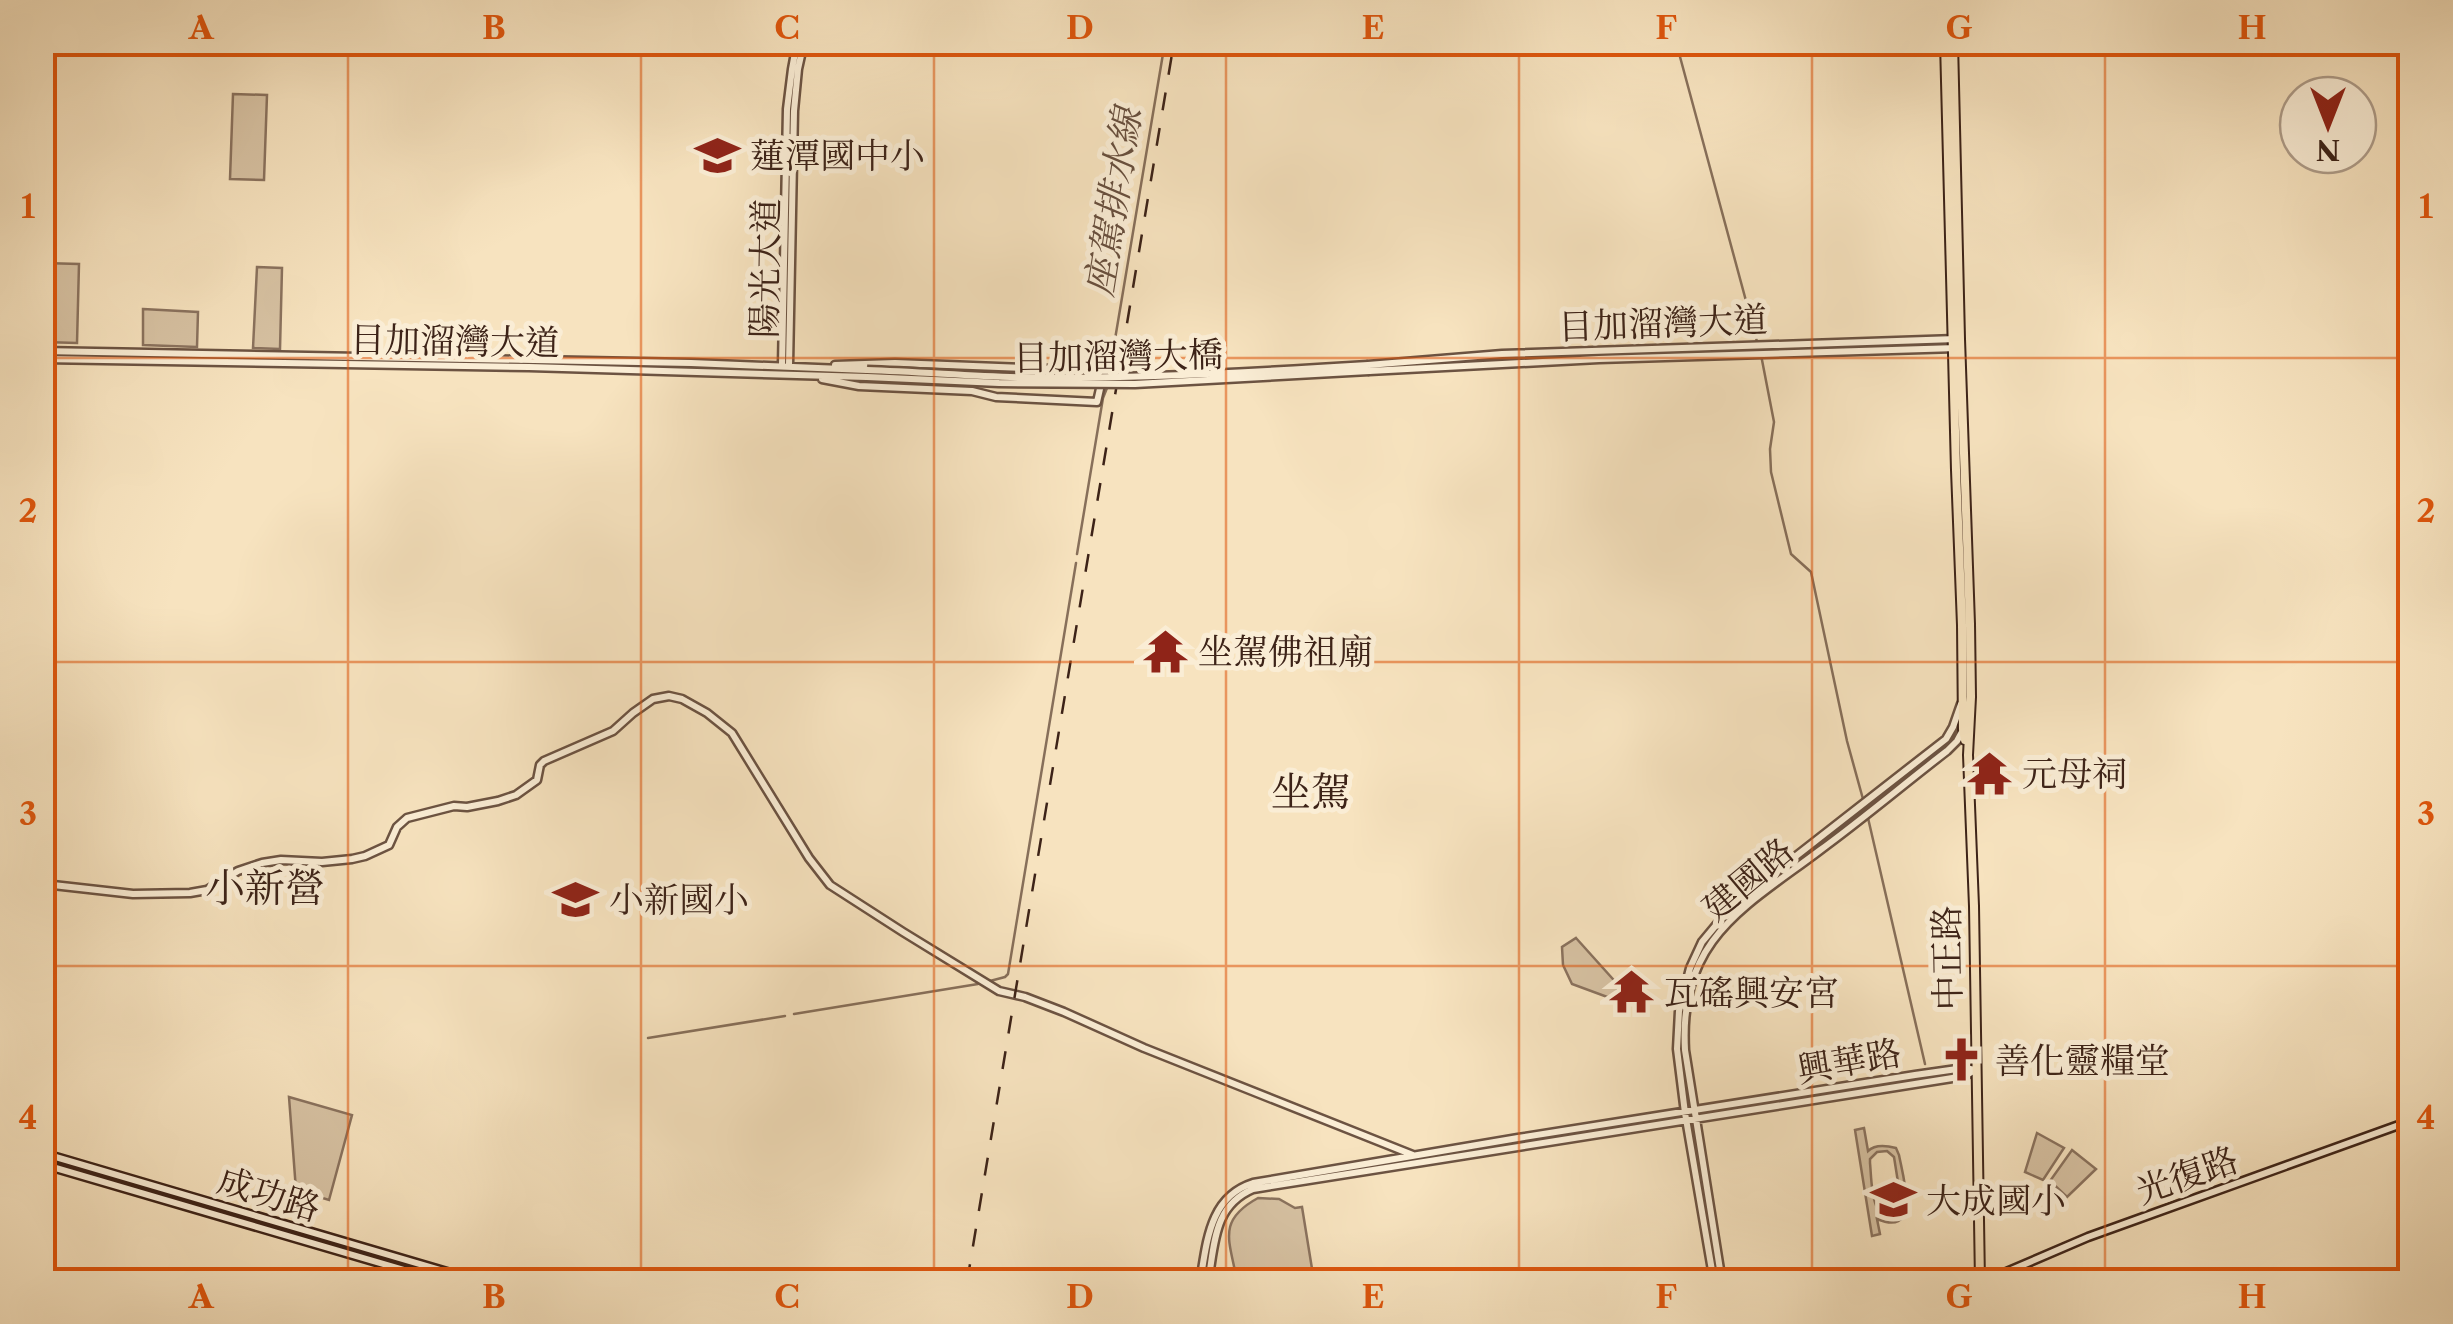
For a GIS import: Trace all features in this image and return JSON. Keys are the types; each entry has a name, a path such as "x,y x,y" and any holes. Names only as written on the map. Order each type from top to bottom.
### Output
{"main road":[{"path":"1945,42 1956,344"},
{"path":"1953,42 1956,344"},
{"name":"中正路","path":"1956,344 1982,1282"},
{"name":"中正路","path":"1967,698 1963,728 1968,754"}],"street":[{"name":"陽光大道","path":"785,370 788,109 792,68 801,42"},
{"name":"目加溜灣大道","path":"1368,368 1502,354 1956,344"},
{"name":"目加溜灣大道","path":"42,351 293,354 785,370"},
{"name":"目加溜灣大道","path":"42,359 867,374"},
{"path":"894,363 1104,371 1097,402 996,397 972,390 859,386 803,370 894,363"},
{"name":"目加溜灣大橋","path":"867,374 1101,378 1368,368"},
{"path":"42,900 53,885 122,893 180,894 202,891 238,871 276,860 322,862 360,858 387,846 397,826 407,818 516,795 537,780 544,761 613,731 653,699 672,696 707,713 729,730 830,885 903,932 999,991 1064,1012 1144,1048 1414,1155"},
{"name":"建國路","path":"1722,1282 1677,1049 1685,980 1702,942 1732,906 1946,738 1967,698"},
{"name":"建國路","path":"1714,1282 1690,1116 1684,1029 1692,984 1710,945 1739,910 1953,746 1963,728"},
{"name":"興華路","path":"1208,1282 1223,1214 1237,1197 1253,1189 1927,1073 1976,1070"},
{"name":"興華路","path":"1200,1282 1212,1221 1222,1203 1238,1189 1253,1183 1414,1155 1690,1116"},
{"name":"光復路","path":"1982,1282 2088,1237 2410,1121"},
{"name":"成功路","path":"42,1153 481,1282"},
{"name":"成功路","path":"42,1164 445,1282"}],"shaded area":[{"path":"233,94 267,95 264,180 230,179"},
{"path":"43,263 79,264 77,343 43,342"},
{"path":"257,267 282,268 280,349 253,348"},
{"path":"143,309 198,312 197,347 143,345"},
{"path":"1576,938 1620,987 1610,998 1572,984 1563,965 1562,947"},
{"path":"289,1097 352,1115 329,1200 296,1190"},
{"path":"1864,1128 1868,1151 1880,1146 1896,1148 1906,1190 1905,1213 1900,1220 1891,1223 1877,1219 1880,1234 1872,1236 1855,1130","holes":["1887,1151 1894,1157 1901,1201 1899,1211 1890,1215 1883,1213 1874,1200 1870,1159 1877,1152"]},
{"path":"2037,1133 2064,1148 2043,1180 2025,1172"},
{"path":"2072,1150 2096,1169 2067,1197 2050,1181"},
{"path":"1258,1198 1279,1199 1295,1208 1302,1207 1314,1281 1237,1281 1229,1243 1231,1224 1236,1215"}],"waterway":[{"name":"座駕排水線","path":"1110,369 1165,42"},
{"path":"1676,42 1762,360 1774,422 1771,472 1791,554 1811,572 1866,810"},
{"path":"1077,554 1107,388"},
{"path":"990,981 1008,974 1076,563"},
{"path":"1868,818 1925,1064"},
{"path":"794,1014 978,984"},
{"path":"648,1038 785,1016"}],"railway":[{"path":"967,1282 1174,42"}],"place":[{"name":"蓮潭國中小","path":"717,155"},
{"name":"坐駕佛祖廟","path":"1165,651"},
{"name":"元母祠","path":"1989,773"},
{"name":"小新國小","path":"576,899"},
{"name":"瓦磘興安宮","path":"1631,992"},
{"name":"善化靈糧堂","path":"1962,1060"},
{"name":"大成國小","path":"1893,1200"}],"district":[{"name":"坐駕","path":"1311,791"},
{"name":"小新營","path":"265,887"}]}
